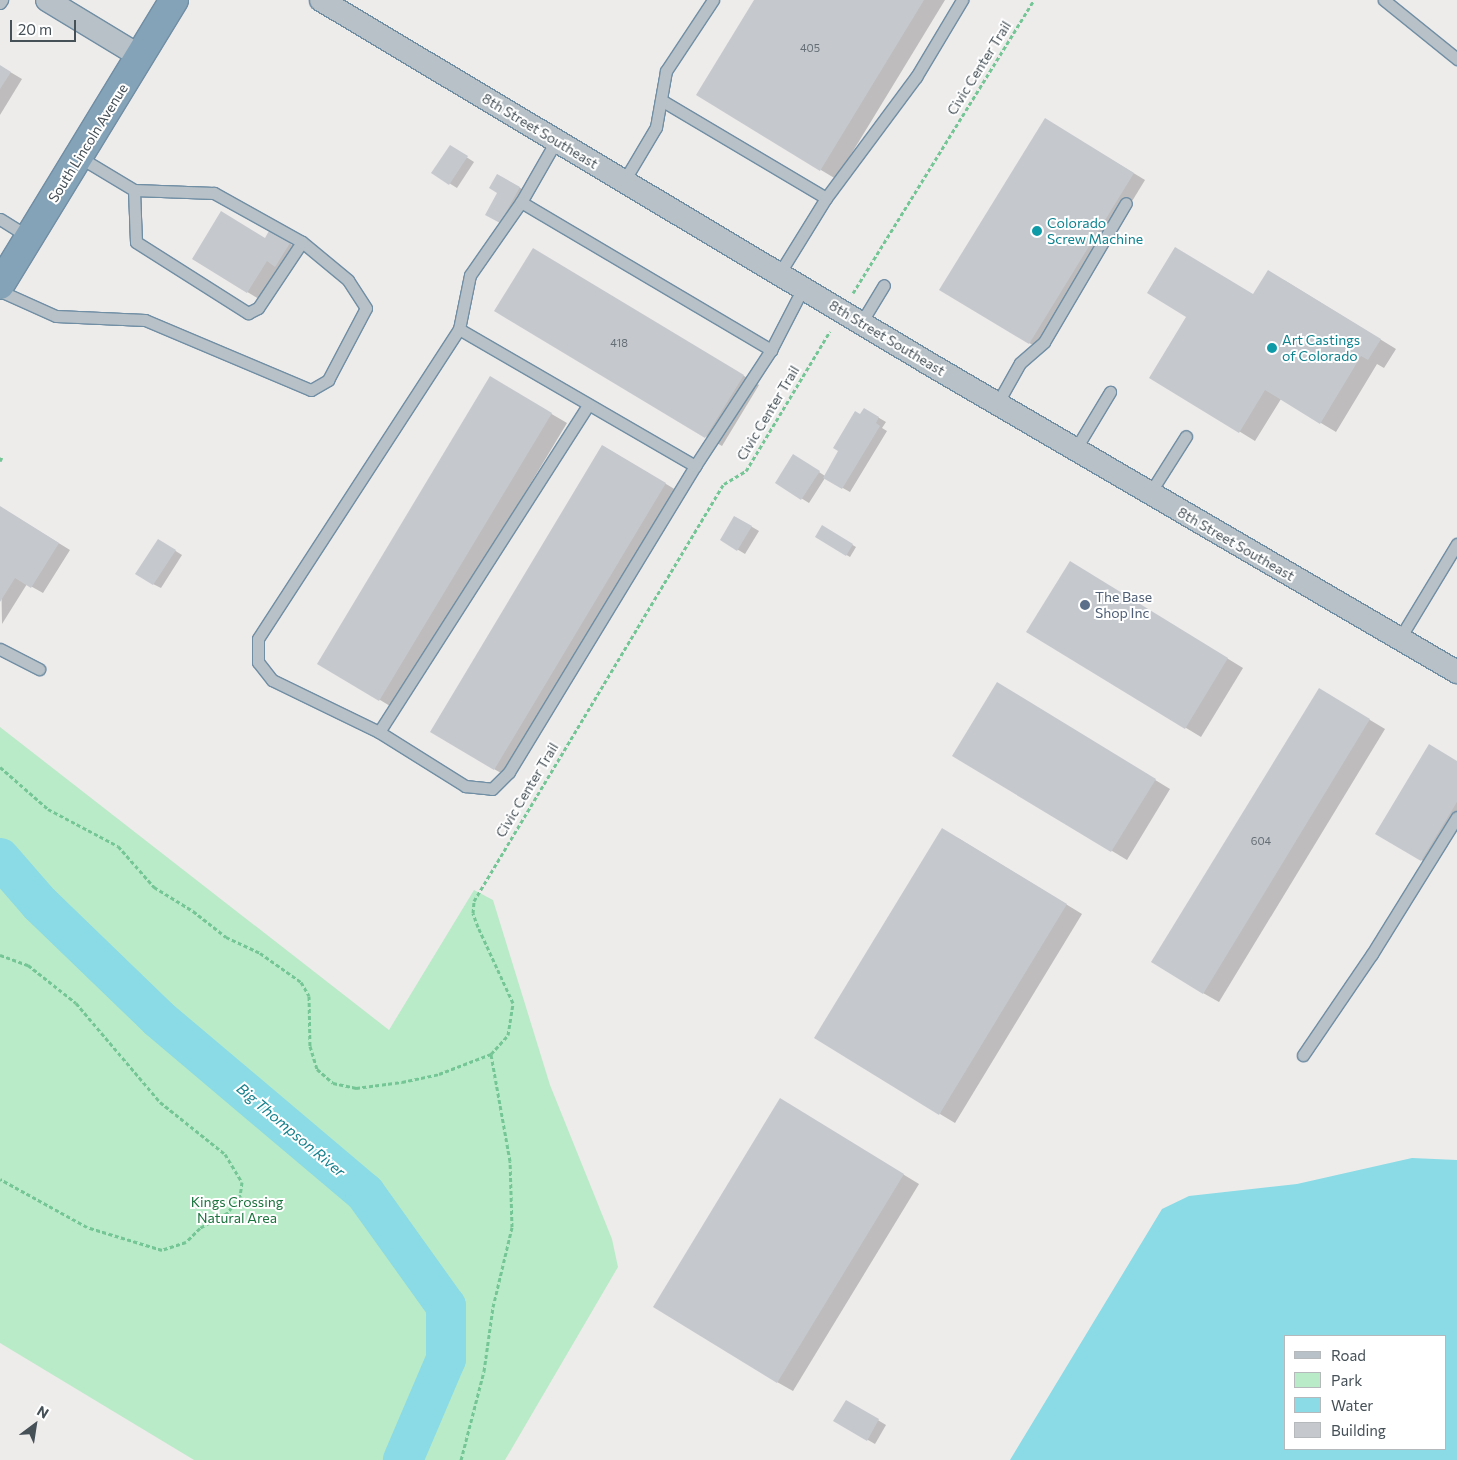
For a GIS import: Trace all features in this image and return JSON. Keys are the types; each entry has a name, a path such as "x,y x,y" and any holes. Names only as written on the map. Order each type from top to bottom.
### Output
{"highway":[{"name":"South Lincoln Avenue","path":"0,285 141,57 174,0"}],"street":[{"path":"47,0 141,57"},
{"name":"8th Street Southeast","path":"321,0 997,404 1457,672"}],"lane":[{"path":"624,181 656,127 666,71 713,0"},
{"path":"779,274 826,198 916,77 962,0"},
{"path":"1384,0 1457,59"},
{"path":"661,100 826,198"},
{"path":"556,141 521,202 470,275 459,329 258,639 258,662 272,680 379,732 465,786 492,789 509,772 695,466 771,350 803,288"},
{"path":"0,291 56,316 145,320 311,390 328,380 366,308 348,280 302,242 214,193 134,190 79,157"},
{"path":"134,190 136,242 248,314 258,308 302,242"},
{"path":"521,202 771,350"},
{"path":"997,404 1020,363 1044,342 1126,204"},
{"path":"0,218 30,237"},
{"path":"851,317 884,285"},
{"path":"459,329 695,466"},
{"path":"1076,450 1110,392"},
{"path":"379,732 588,405"},
{"path":"1150,493 1186,436"},
{"path":"1400,638 1457,544"},
{"path":"0,650 39,669"},
{"path":"1303,1055 1372,954 1457,817"}],"path":[{"name":"Civic Center Trail","path":"0,767 48,809 118,846 154,887 193,911 226,937 260,953 301,982 309,996 310,1046 317,1069 333,1083 356,1088 402,1082 440,1074 491,1054 508,1035 513,1003 472,913 474,901 724,484 746,471 851,317 1034,0"},
{"path":"0,955 28,965 76,1003 160,1102 225,1154 242,1182 240,1196 227,1214 200,1228 186,1242 162,1250 87,1227 0,1179"},
{"path":"461,1460 482,1380 492,1307 512,1227 510,1161 491,1054"}],"green space":[{"name":"Kings Crossing Natural Area","path":"0,727 389,1030 474,890 493,900 550,1085 612,1239 618,1267 505,1460 194,1460 0,1343"}],"water":[{"path":"1412,1158 1457,1160 1457,1460 1010,1460 1162,1209 1189,1196 1297,1184"}],"building":[{"path":"754,0 924,0 820,171 696,95"},
{"path":"0,65 11,72 0,89"},
{"name":"Colorado Screw Machine","path":"1045,118 1134,173 1029,344 939,290"},
{"path":"450,145 468,156 449,185 431,173"},
{"path":"497,174 520,187 500,223 485,215 497,193 489,188"},
{"path":"221,211 265,238 270,229 290,243 275,267 267,261 247,293 192,259"},
{"name":"Art Castings of Colorado","path":"1175,247 1253,294 1268,270 1381,339 1368,360 1361,356 1320,424 1265,390 1239,433 1149,378 1186,317 1147,293"},
{"path":"533,248 744,375 705,438 494,311"},
{"path":"490,376 552,413 379,701 317,664"},
{"path":"864,408 879,417 876,423 880,426 842,489 823,478 838,451 833,448 855,411 860,414"},
{"path":"602,445 666,483 494,770 430,732"},
{"path":"793,454 820,471 801,500 775,483"},
{"path":"0,506 59,543 31,588 15,578 0,602"},
{"path":"734,516 752,526 737,551 720,540"},
{"path":"822,525 853,544 846,556 815,537"},
{"path":"158,539 176,550 153,585 135,574"},
{"path":"1070,561 1228,658 1185,729 1026,632"},
{"path":"997,682 1156,779 1111,852 952,756"},
{"path":"1319,688 1370,719 1203,994 1151,962"},
{"path":"1429,744 1457,761 1457,802 1421,861 1375,834"},
{"path":"942,828 1067,904 939,1115 814,1038"},
{"path":"780,1098 904,1174 777,1383 653,1307"},
{"path":"846,1400 879,1419 867,1441 833,1421"}],"waterway":[{"name":"Big Thompson River","path":"0,858 40,904 159,1019 365,1193 446,1306 446,1359 403,1460"}],"place":[{"name":"Colorado Screw Machine","path":"1037,231"},
{"name":"Art Castings of Colorado","path":"1272,348"},
{"name":"The Base Shop Inc","path":"1085,605"}]}
